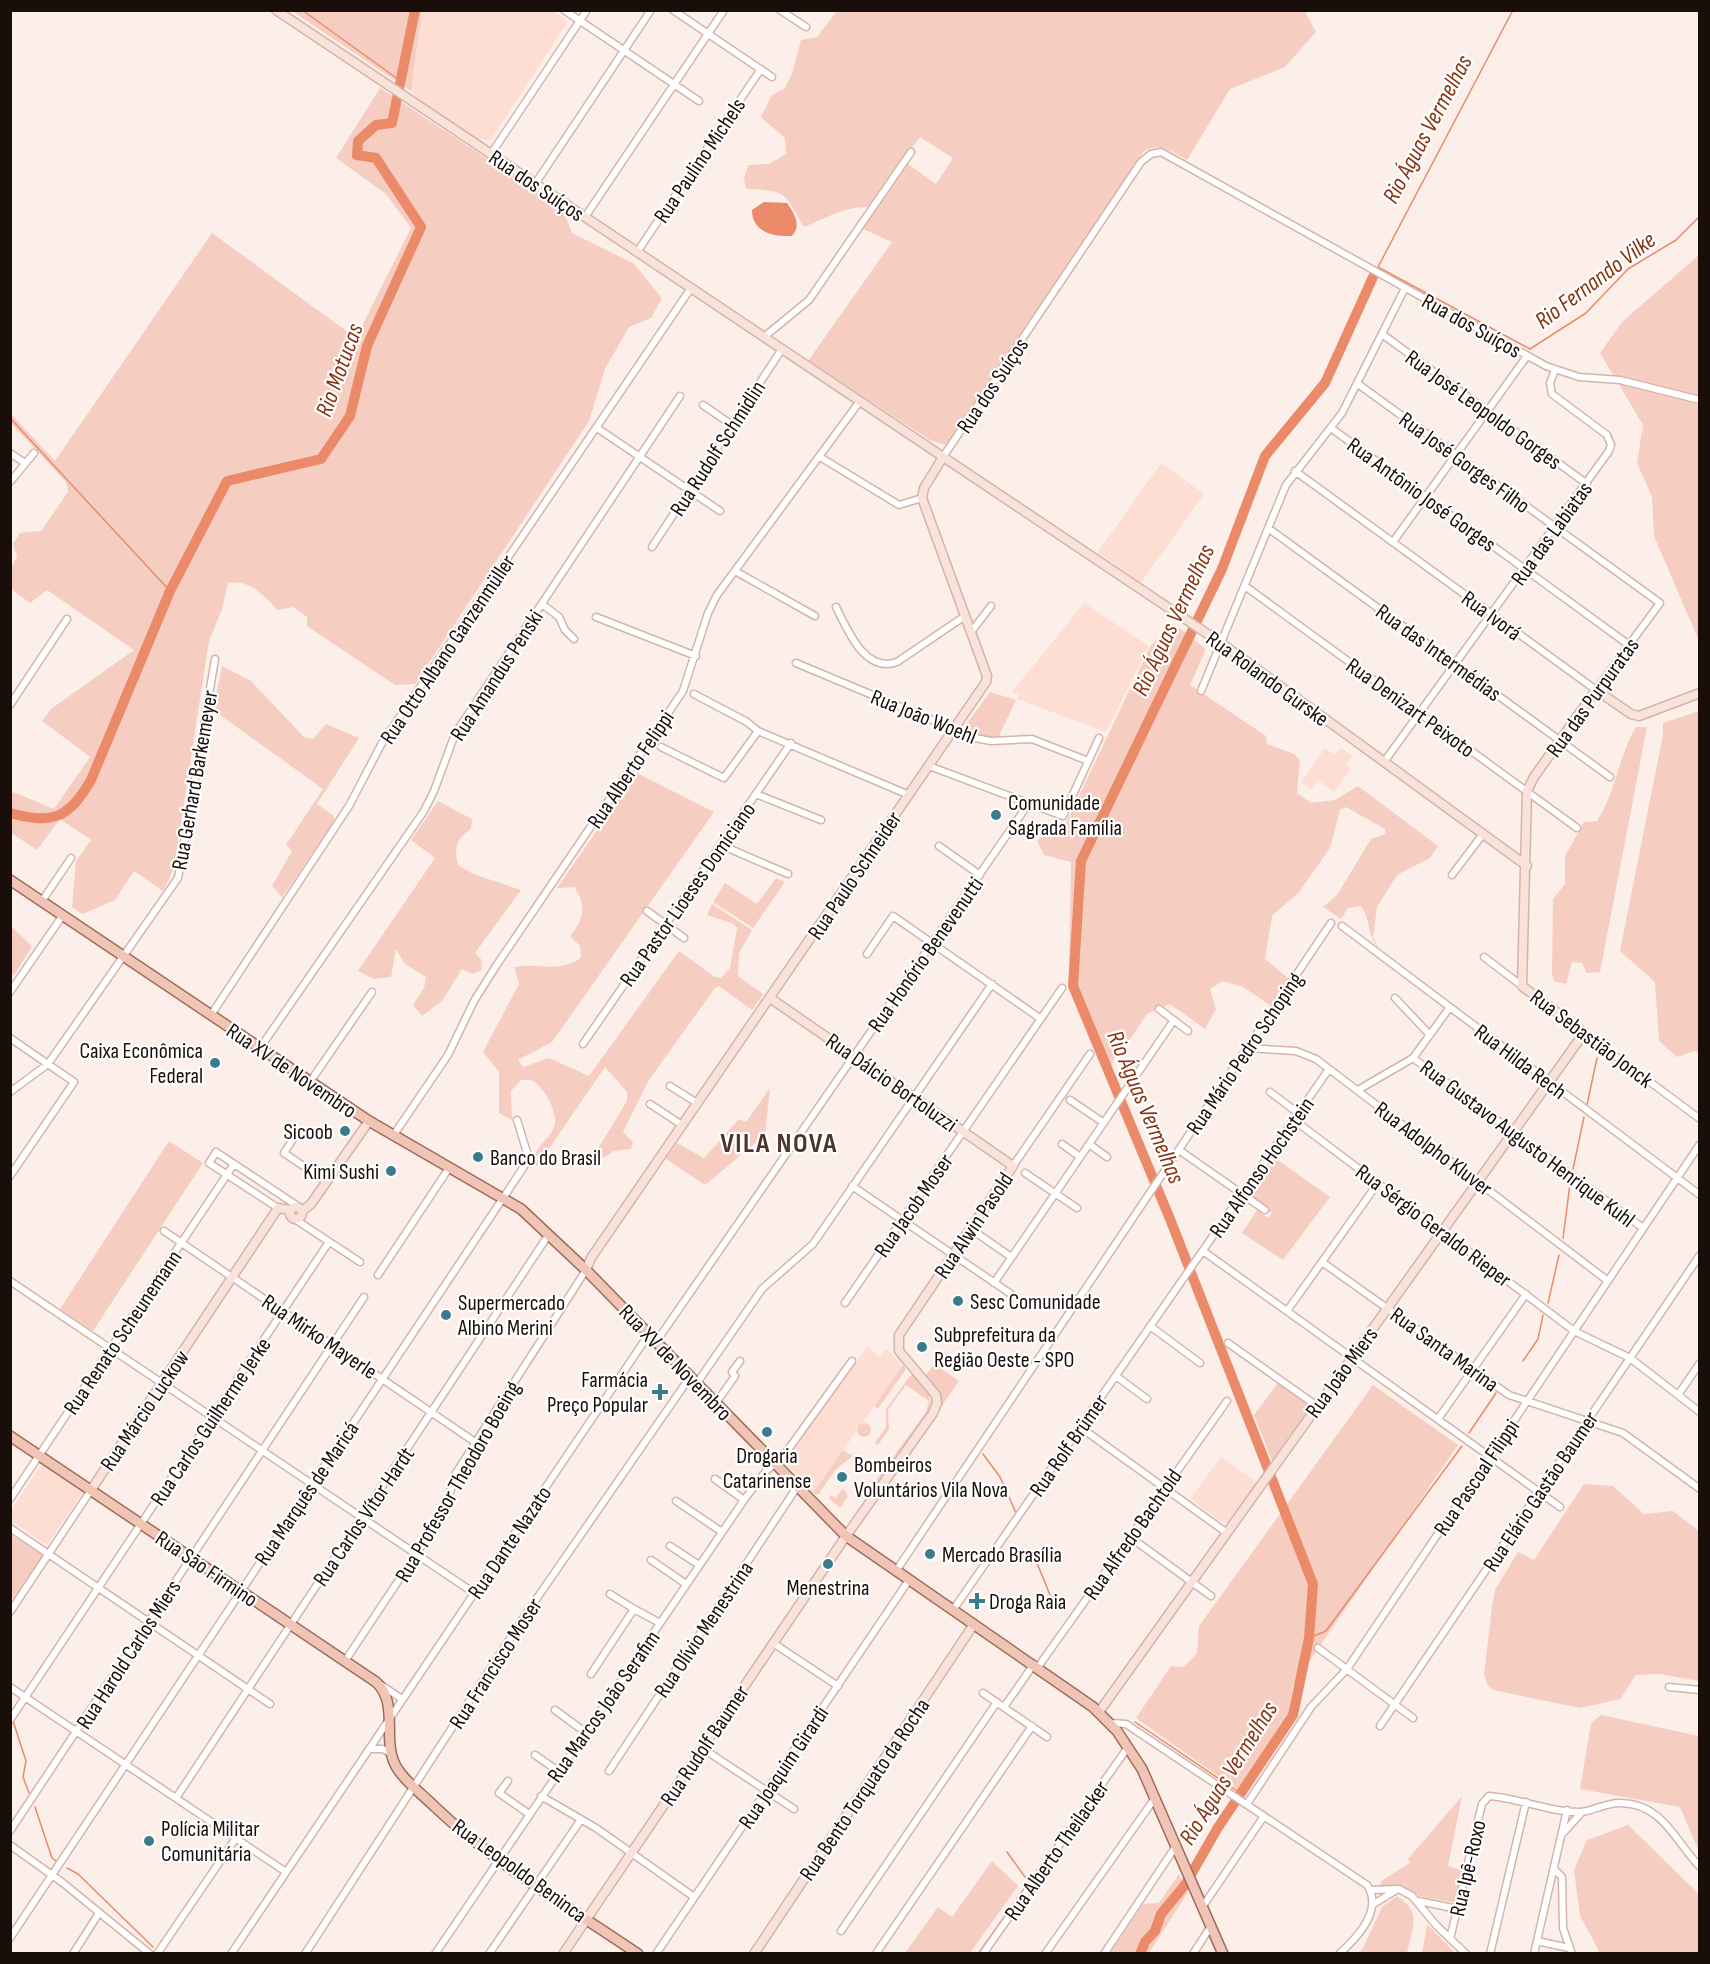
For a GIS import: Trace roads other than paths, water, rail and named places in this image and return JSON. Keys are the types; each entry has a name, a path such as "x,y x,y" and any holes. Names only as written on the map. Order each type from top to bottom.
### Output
{"main road":[{"name":"Rua XV de Novembro","path":"10,880 369,1122 502,1197 549,1234 586,1270 846,1536 1099,1712 1128,1748 1155,1797 1223,1953"},
{"name":"Rua São Firmino","path":"10,1436 376,1682"},
{"name":"Rua Leopoldo Beninca","path":"376,1682 386,1697 390,1753 396,1767 414,1787 463,1833 498,1859 638,1953"}],"street":[{"name":"Rua dos Suíços","path":"276,10 944,458 1141,162 1151,154 1161,152 1527,357 1555,370 1579,377 1620,380 1700,400"},
{"path":"564,10 699,101"},
{"path":"491,154 587,10"},
{"path":"535,184 651,10"},
{"path":"673,10 772,77"},
{"path":"585,217 724,10"},
{"path":"780,10 806,27"},
{"name":"Rua Paulino Michels","path":"637,252 761,69"},
{"path":"764,337 809,300 911,152"},
{"name":"Rua Otto Albano Ganzenmüller","path":"211,1015 349,806 382,743 691,288"},
{"path":"1201,691 1268,528 1295,471 1331,428 1358,384 1405,288"},
{"name":"Rua José Leopoldo Gorges","path":"1382,334 1587,484"},
{"name":"Rua Rudolf Schmidlin","path":"652,547 782,349"},
{"path":"1393,542 1527,357"},
{"name":"Rua das Labiatas","path":"1384,762 1609,451 1610,440 1552,394 1550,383 1555,370"},
{"name":"Rua José Gorges Filho","path":"1358,384 1660,603"},
{"name":"Rua Amandus Penski","path":"260,1048 424,811 456,734 680,396"},
{"name":"Rua Alberto Felippi","path":"393,1136 448,1055 474,1001 495,966 683,691 712,604 860,401"},
{"path":"703,405 732,425"},
{"path":"597,428 720,511"},
{"name":"Rua Antônio José Gorges","path":"1331,428 1629,645"},
{"path":"10,453 26,463"},
{"path":"10,482 34,453"},
{"path":"819,457 899,505 922,498 924,488 944,458"},
{"name":"Rua Rolando Gurske","path":"944,458 1221,643 1527,866"},
{"name":"Rua Ivorá","path":"1295,471 1631,714 1639,716 1700,693"},
{"name":"Rua Paulo Schneider","path":"586,1270 591,1258 987,679 922,498"},
{"name":"Rua das Intermédias","path":"1268,528 1610,777"},
{"path":"735,571 815,615"},
{"name":"Rua Denizart Peixoto","path":"1245,586 1577,828"},
{"name":"Rua das Purpuratas","path":"1527,791 1534,777 1660,603"},
{"path":"542,604 559,616 565,630 574,639"},
{"path":"971,632 991,606"},
{"path":"837,607 857,648 865,655 889,664 897,662 965,616"},
{"path":"596,617 696,656"},
{"path":"10,705 67,619"},
{"name":"Rua Gerhard Barkemeyer","path":"10,1092 48,1064 180,873 215,659"},
{"name":"Rua João Woehl","path":"796,663 953,730 986,741 1032,739 1089,761"},
{"path":"694,694 759,730 909,795"},
{"path":"661,747 724,778 759,730"},
{"path":"928,766 1063,816 1099,738"},
{"name":"Rua Pastor Lioeses Domiciano","path":"583,1044 791,743"},
{"path":"1522,986 1527,866 1527,791"},
{"path":"756,794 821,820"},
{"name":"Rua Honório Benevenutti","path":"656,1342 1029,803"},
{"path":"1452,875 1483,834"},
{"path":"721,845 788,874"},
{"path":"939,846 980,875"},
{"path":"42,901 71,858"},
{"path":"647,911 684,938"},
{"path":"10,992 63,915"},
{"path":"867,954 893,916 1041,1019"},
{"name":"Rua Mário Pedro Schoping","path":"896,1571 1331,923"},
{"name":"Rua Hilda Rech","path":"1342,927 1700,1195"},
{"name":"Rua Sebastião Jonck","path":"1484,957 1700,1119"},
{"name":"Rua Francisco Moser","path":"305,1953 526,1614 693,1380 762,1288 813,1244 992,984"},
{"name":"Rua Jacob Moser","path":"845,1303 1062,988"},
{"path":"310,1082 372,992"},
{"name":"Rua Dálcio Bortoluzzi","path":"770,998 1013,1166"},
{"path":"1395,998 1430,1035"},
{"path":"1358,1090 1413,1058 1450,1007"},
{"path":"1159,1009 1188,1031"},
{"path":"994,1283 1174,1020"},
{"name":"Rua João Miers","path":"1099,1712 1584,1033"},
{"path":"10,1038 74,1082 10,1176"},
{"name":"Rua Adolpho Kluver","path":"1247,1048 1303,1052 1329,1068 1608,1281"},
{"name":"Rua Alwin Pasold","path":"936,1395 902,1355 897,1340 902,1329 1090,1053"},
{"name":"Rua Gustavo Augusto Henrique Kuhl","path":"1413,1058 1643,1228"},
{"name":"Rua Alfonso Hochstein","path":"1183,1280 1329,1068"},
{"path":"670,1086 697,1104"},
{"path":"1270,1092 1298,1113"},
{"path":"1070,1100 1104,1123"},
{"path":"650,1104 682,1125"},
{"name":"Rua Marquês de Maricá","path":"10,1938 529,1159 517,1120"},
{"name":"Rua Sérgio Geraldo Rieper","path":"1293,1120 1574,1331 1630,1358 1700,1412"},
{"path":"360,1262 329,1242 296,1211 216,1152 209,1162 278,1208 296,1211 311,1204 369,1122"},
{"path":"294,1139 284,1153 327,1182"},
{"path":"1062,1144 1080,1157"},
{"path":"1089,1144 1107,1157"},
{"name":"Rua Pascoal Filippi","path":"1247,1804 1311,1707 1347,1669 1700,1144"},
{"path":"1179,1150 1265,1210"},
{"name":"Rua Renato Scheunemann","path":"10,1499 234,1164"},
{"path":"378,1275 449,1168"},
{"path":"1025,1173 1077,1208"},
{"path":"1287,1311 1378,1183"},
{"path":"852,1186 1011,1294"},
{"name":"Rua Márcio Luckow","path":"10,1612 278,1208"},
{"name":"Rua Mirko Mayerle","path":"164,1231 475,1442"},
{"name":"Rua Carlos Vítor Hardt","path":"176,1798 549,1234"},
{"path":"978,1234 1011,1257"},
{"name":"Rua Carlos Guilherme Jerke","path":"10,1720 329,1242"},
{"path":"1203,1251 1560,1507"},
{"name":"Rua Elário Gastão Baumer","path":"1380,1726 1700,1255"},
{"name":"Rua Santa Marina","path":"1322,1262 1509,1395 1617,1430 1636,1440 1700,1489"},
{"name":"Rua Professor Theodoro Boeing","path":"345,1661 444,1512 453,1478 586,1270"},
{"name":"Rua Rolf Brümer","path":"953,1610 1183,1280"},
{"path":"10,1281 474,1593"},
{"path":"1438,1419 1526,1294"},
{"name":"Rua Harold Carlos Miers","path":"10,1831 364,1297"},
{"path":"1150,1326 1200,1363"},
{"name":"Rua Dante Nazato","path":"231,1953 649,1334"},
{"path":"1228,1343 1317,1406"},
{"path":"716,1403 735,1376 732,1372 740,1360"},
{"name":"Rua Marcos João Serafim","path":"435,1953 744,1500 766,1471 782,1458 852,1361"},
{"path":"1678,1395 1700,1363"},
{"path":"1116,1376 1147,1399"},
{"name":"Rua Rudolf Baumer","path":"563,1953 846,1536 933,1413 937,1403 936,1395"},
{"name":"Rua Alfredo Bachtold","path":"1004,1707 1227,1401"},
{"path":"1080,1427 1227,1533"},
{"path":"715,1479 744,1500"},
{"name":"Rua Olívio Menestrina","path":"609,1771 797,1487"},
{"path":"676,1501 722,1532"},
{"path":"10,1528 270,1704"},
{"path":"1130,1537 1211,1596"},
{"path":"670,1546 699,1565"},
{"path":"651,1560 686,1584"},
{"name":"Rua Joaquim Girardi","path":"656,1953 909,1580"},
{"path":"610,1594 660,1623"},
{"path":"591,1674 634,1609"},
{"name":"Rua Bento Torquato da Rocha","path":"754,1953 974,1624"},
{"path":"773,1643 838,1686"},
{"path":"1318,1648 1413,1718"},
{"name":"Rua São Firmino","path":"376,1682 402,1700"},
{"path":"10,1687 286,1872"},
{"path":"1669,1687 1700,1690"},
{"path":"983,1693 1047,1737"},
{"path":"841,1931 997,1702"},
{"path":"555,1710 585,1732"},
{"path":"1110,1723 1126,1724 1361,1880 1370,1890 1372,1905 1362,1928 1339,1953"},
{"path":"877,1952 1032,1726"},
{"path":"702,1748 794,1809"},
{"name":"Rua Alberto Theilacker","path":"983,1953 1128,1748"},
{"path":"369,1749 383,1749 390,1753"},
{"path":"535,1755 558,1771"},
{"path":"508,1781 499,1793 529,1814"},
{"path":"541,1796 632,1852 694,1897"},
{"path":"1045,1953 1155,1797"},
{"name":"Rua Ipê-Roxo","path":"1450,1939 1486,1798 1526,1802"},
{"path":"1490,1953 1526,1802 1582,1812 1610,1803 1644,1807 1666,1822 1700,1868"},
{"path":"1534,1953 1568,1810"},
{"path":"1562,1835 1582,1812"},
{"path":"1203,1906 1264,1816"},
{"path":"489,1953 580,1821"},
{"path":"157,1953 236,1838"},
{"path":"10,1845 52,1875 150,1953"},
{"path":"1104,1953 1176,1845"},
{"path":"1554,1869 1562,1877 1563,1928 1570,1951"},
{"path":"1370,1890 1399,1889 1418,1901 1450,1939 1466,1953"},
{"path":"1372,1905 1399,1889"},
{"path":"1418,1901 1457,1910"},
{"path":"72,1953 99,1913"},
{"path":"1193,1953 1211,1926"},
{"path":"1537,1941 1570,1951"}],"waterway":[{"path":"302,10 402,82"},
{"name":"Rio Motucas","path":"10,813 25,817 49,818 67,810 83,793 91,780 170,591 227,481 321,459 350,416 367,346 421,227 376,158 357,155 358,141 376,125 392,123 415,10"},
{"name":"Rio Fernando Vilke","path":"1513,10 1378,267 1530,349 1586,313 1628,269 1676,240 1700,216"},
{"name":"Rio Águas Vermelhas","path":"1140,1954 1145,1942 1155,1931 1161,1914 1185,1885 1217,1829 1293,1715 1309,1638 1313,1584 1170,1219 1073,986 1081,861 1222,569 1265,456 1325,383 1373,277"},
{"path":"10,418 170,591"},
{"path":"1587,1105 1597,1058"},
{"path":"1573,1169 1584,1117"},
{"path":"1563,1238 1570,1184"},
{"path":"1548,1303 1559,1255"},
{"path":"1523,1361 1538,1339 1543,1315"},
{"path":"1469,1433 1496,1393"},
{"path":"1309,1638 1326,1631 1462,1446"},
{"path":"983,1454 1000,1477 1016,1513"},
{"path":"1037,1563 1050,1595"},
{"path":"10,1703 12,1710"},
{"path":"13,1721 26,1761 23,1777 29,1793"},
{"path":"1135,1722 1240,1793"},
{"path":"978,1954 1115,1760"},
{"path":"35,1807 52,1858 56,1861"},
{"path":"1007,1852 1028,1881"},
{"path":"67,1868 78,1874 153,1947"}],"place":[{"name":"Comunidade Sagrada Família","path":"996,815"},
{"name":"Caixa Econômica Federal","path":"215,1063"},
{"name":"Sicoob","path":"345,1131"},
{"name":"Banco do Brasil","path":"478,1157"},
{"name":"Kimi Sushi","path":"391,1171"},
{"name":"Sesc Comunidade","path":"958,1301"},
{"name":"Supermercado Albino Merini","path":"446,1315"},
{"name":"Subprefeitura da Região Oeste - SPO","path":"922,1347"},
{"name":"Farmácia Preço Popular","path":"660,1392"},
{"name":"Drogaria Catarinense","path":"767,1432"},
{"name":"Bombeiros Voluntários Vila Nova","path":"842,1477"},
{"name":"Mercado Brasília","path":"930,1554"},
{"name":"Menestrina","path":"828,1564"},
{"name":"Droga Raia","path":"977,1601"},
{"name":"Polícia Militar Comunitária","path":"149,1841"}],"district":[{"name":"VILA NOVA","path":"779,1142"}]}
